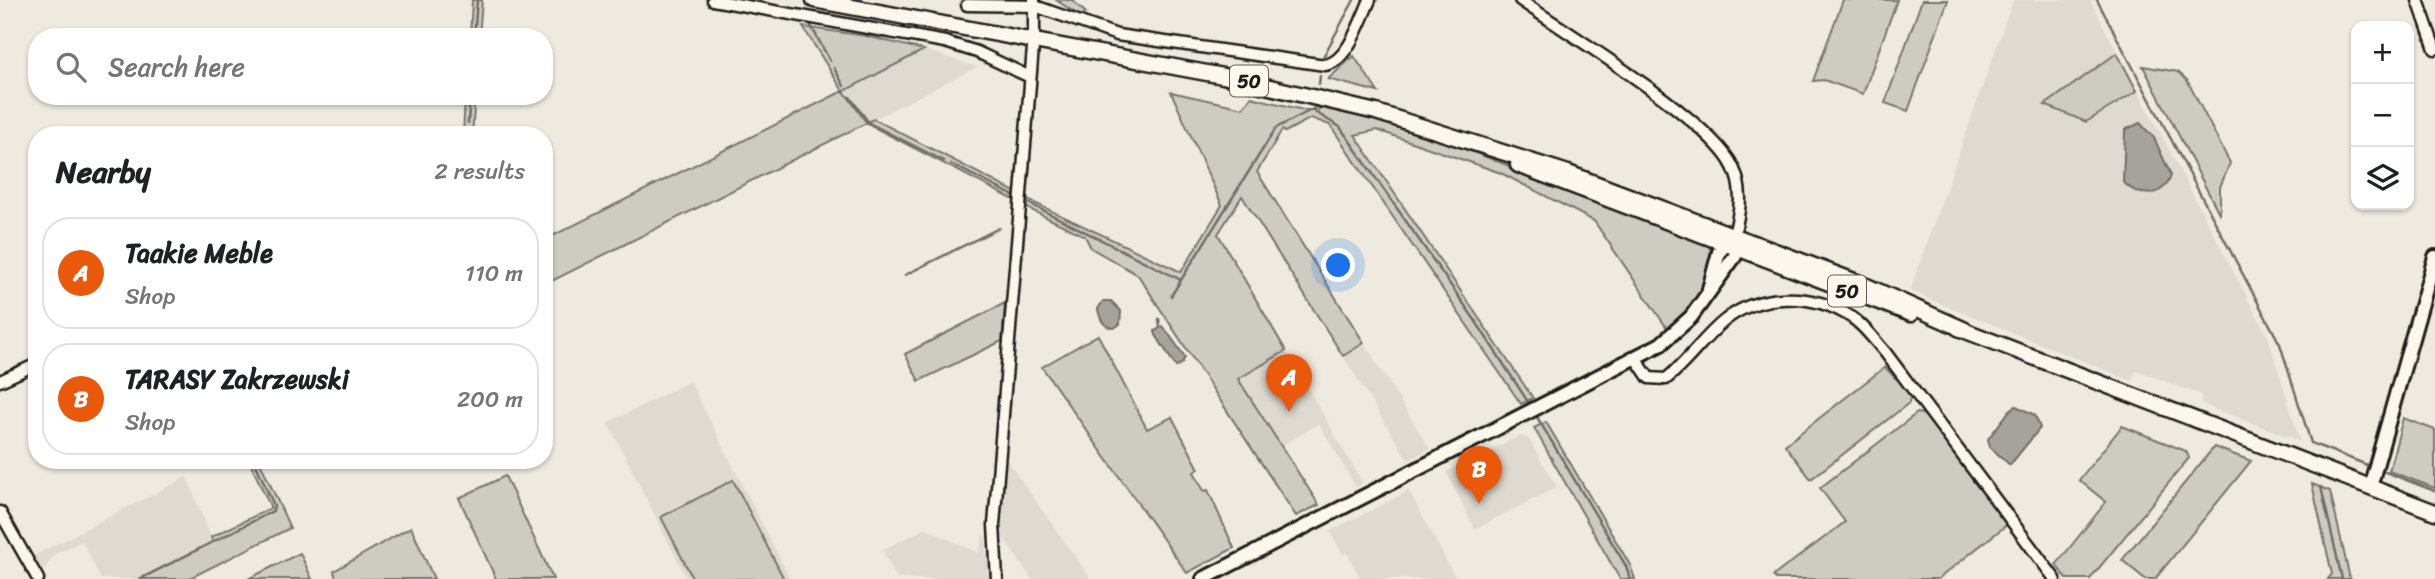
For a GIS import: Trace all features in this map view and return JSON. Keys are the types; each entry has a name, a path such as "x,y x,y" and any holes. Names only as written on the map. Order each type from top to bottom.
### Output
{"main road":[{"name":"50","path":"814,0 1305,93 1460,137 1568,173 1732,242 1905,302 1965,330 2435,512"}],"street":[{"path":"713,0 945,43 977,52 1030,77"},
{"path":"967,5 1035,3 1117,35 1325,65 1342,55 1370,0"},
{"path":"1203,579 1636,359 1683,327 1709,289 1732,242 1740,206 1740,189 1732,165 1718,146 1686,117 1520,0"},
{"path":"2418,0 2435,49"},
{"path":"997,579 994,525 1035,3"},
{"path":"2370,487 2435,257"},
{"path":"1636,359 1648,378 1666,379 1727,318 1752,306 1779,298 1802,299 1844,313 1862,326 1885,352 2055,579"},
{"path":"0,381 28,368"},
{"path":"0,512 38,579"}],"shaded area":[{"path":"472,0 482,0 480,28 470,28"},
{"path":"1056,0 1072,0 1086,13 1080,16"},
{"path":"1843,0 1897,0 1863,94 1824,80 1813,81"},
{"path":"1922,0 1948,0 1908,111 1885,103"},
{"path":"2013,0 2090,0 2269,339 2300,441 2201,404 2201,395 2136,370 2132,381 1910,291"},
{"path":"803,27 866,36 924,50 844,91 866,122 874,119 1015,192 1014,200 866,123 553,280 553,236 843,91"},
{"path":"924,50 977,67 866,123 843,91"},
{"path":"2117,53 2137,91 2086,122 2045,105"},
{"path":"1354,56 1378,92 1328,79"},
{"path":"2143,66 2178,72 2187,80 2230,163 2220,187 2220,215"},
{"path":"1171,92 1243,108 1251,97 1303,110 1319,110 1320,104 1452,144 1707,242 1711,265 1702,290 1669,331 1594,221 1501,173 1377,130 1355,135 1533,398 1521,404 1330,125 1311,118 1285,132 1282,130 1257,172 1364,343 1343,356 1242,196 1218,234 1286,351 1238,379 1319,505 1296,516 1138,275 1091,248 1085,236 1025,207 1026,199 1181,272 1222,205"},
{"path":"465,105 474,105 473,126 463,126"},
{"path":"2140,123 2154,138 2171,175 2162,188 2150,194 2136,191 2123,182 2125,130"},
{"path":"1103,301 1111,301 1121,311 1120,324 1114,328 1107,326 1101,319 1098,309"},
{"path":"1005,303 1002,341 919,381 905,354"},
{"path":"1163,326 1185,357 1176,367 1156,335 1155,331"},
{"path":"1098,335 1147,429 1172,417 1199,469 1194,472 1204,491 1208,490 1234,548 1187,573 1042,367"},
{"path":"1364,343 1430,449 1408,460 1343,356"},
{"path":"1286,351 1363,483 1356,487 1319,424 1281,446 1237,378"},
{"path":"1885,367 1895,378 1898,375 1911,393 1909,403 1811,479 1785,445"},
{"path":"690,381 790,579 687,579 608,423"},
{"path":"2016,406 2035,415 2040,428 2010,465 1990,447 1988,439"},
{"path":"1917,413 1926,415 2009,523 1938,579 1776,579 1773,576 1845,522 1820,488"},
{"path":"2403,418 2435,430 2435,488 2389,471"},
{"path":"1546,422 1630,565 1635,579 1620,579 1534,428"},
{"path":"2122,426 2186,451 2189,458 2090,579 2067,579 2056,565 2106,502 2079,480"},
{"path":"1519,436 1528,438 1557,487 1475,529 1446,472"},
{"path":"2214,447 2251,461 2155,579 2145,579 2122,560"},
{"path":"1004,456 1091,579 1032,579 999,532"},
{"path":"253,469 263,469 290,528 188,579 140,579 213,542 211,537 271,508"},
{"path":"505,476 553,579 496,579 459,498"},
{"path":"187,477 213,542 140,579 101,579 82,541 55,554 42,572 33,556"},
{"path":"733,480 784,579 693,579 661,517"},
{"path":"2312,484 2330,491 2350,579 2328,579 2332,574"},
{"path":"1409,491 1456,579 1368,579 1366,576 1361,579 1347,553 1343,555 1330,531"},
{"path":"411,527 434,579 336,579 334,571"},
{"path":"926,528 978,553 984,533 992,579 897,579 882,550"},
{"path":"300,553 312,579 248,579"}],"waterway":[{"path":"475,28 477,0"},
{"path":"1323,57 1354,0"},
{"path":"2097,0 2280,344 2311,443 2367,465"},
{"path":"810,24 830,61"},
{"path":"834,68 844,86"},
{"path":"1319,84 1320,76"},
{"path":"850,97 869,123 944,161"},
{"path":"468,123 469,105"},
{"path":"1171,296 1276,128 1315,108"},
{"path":"1313,111 1340,127 1475,320 1530,405"},
{"path":"951,164 1014,196"},
{"path":"1028,203 1181,280"},
{"path":"905,275 999,228"},
{"path":"1159,319 1160,327"},
{"path":"1537,417 1626,566 1630,579"},
{"path":"140,579 273,511 274,506 258,469"},
{"path":"2383,471 2435,491"},
{"path":"2321,487 2342,579"}],"place":[{"name":"Taakie Meble","path":"1289,412"},
{"name":"TARASY Zakrzewski","path":"1479,504"}]}
